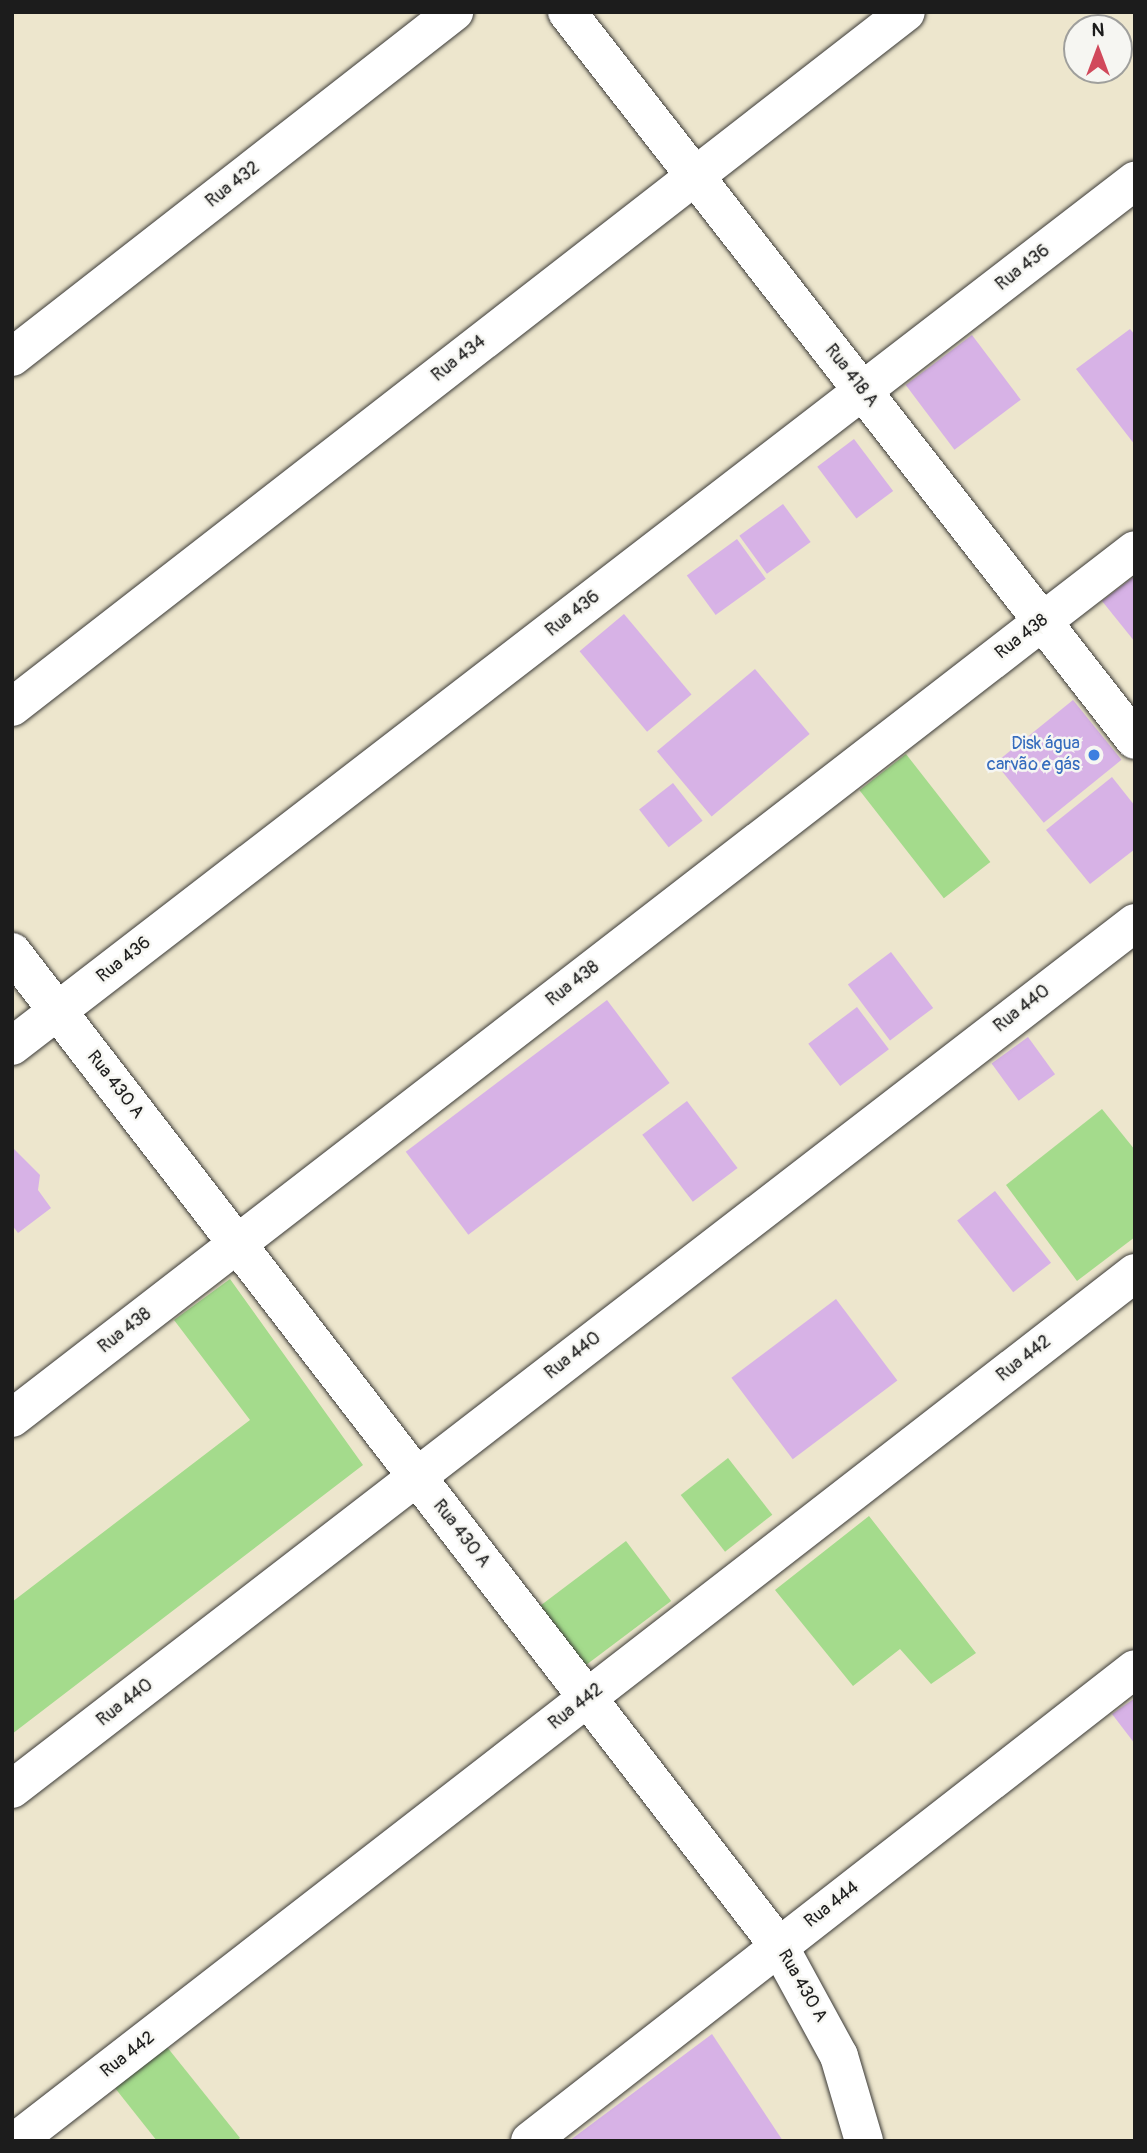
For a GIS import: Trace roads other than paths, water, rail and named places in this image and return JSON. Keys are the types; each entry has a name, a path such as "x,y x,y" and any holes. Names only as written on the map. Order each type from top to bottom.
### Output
{"street":[{"name":"Rua 432","path":"12,357 454,12"},
{"name":"Rua 418 A","path":"567,12 1135,740"},
{"name":"Rua 434","path":"12,706 906,12"},
{"name":"Rua 436","path":"12,1046 1135,181"},
{"name":"Rua 438","path":"12,1418 1135,550"},
{"name":"Rua 440","path":"12,1789 1135,923"},
{"name":"Rua 430 A","path":"12,952 779,1946 839,2056 864,2141"},
{"name":"Rua 442","path":"16,2141 1135,1273"},
{"name":"Rua 444","path":"530,2141 1135,1670"}],"place":[{"name":"Disk água carvão e gás","path":"1094,755"}]}
